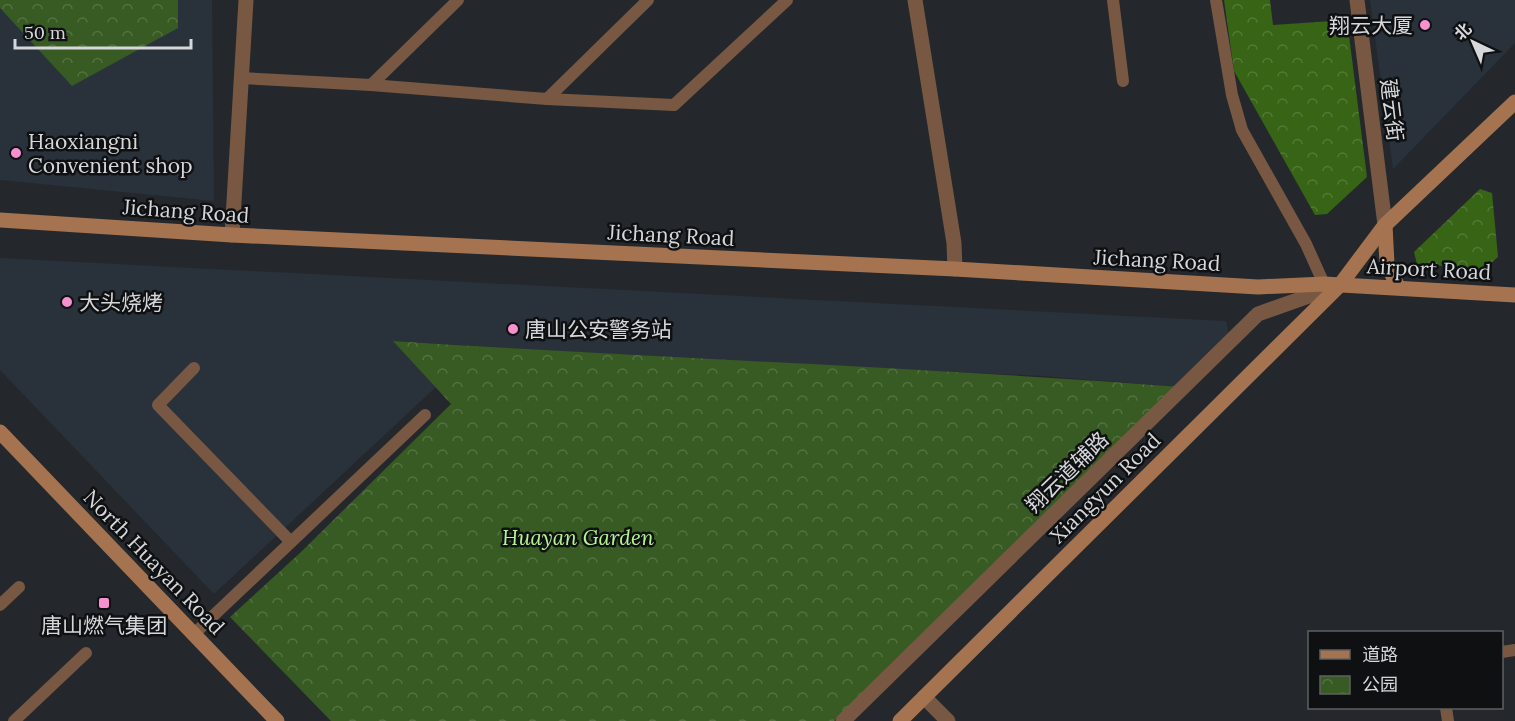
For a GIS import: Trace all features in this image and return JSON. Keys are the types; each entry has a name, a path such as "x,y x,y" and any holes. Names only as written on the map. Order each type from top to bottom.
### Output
{"street":[{"path":"232,235 246,0"},
{"path":"915,0 954,243 955,269"},
{"name":"建云街","path":"1357,0 1385,225"},
{"name":"Xiangyun Road","path":"900,721 1340,285 1385,225 1515,102"},
{"name":"Jichang Road","path":"0,220 232,235 955,269 1258,287 1340,285"},
{"path":"1385,225 1387,264 1398,286"},
{"name":"Airport Road","path":"1340,285 1398,286 1515,295"},
{"name":"翔云道辅路","path":"843,721 1258,314 1340,285"},
{"path":"1482,293 1515,286"},
{"name":"North Huayan Road","path":"0,432 277,721"},
{"path":"924,697 948,721"}],"lane":[{"path":"371,85 458,0"},
{"path":"547,99 648,0"},
{"path":"241,78 371,85 547,99 674,105 787,0"},
{"path":"1113,0 1123,81"},
{"path":"1216,0 1232,95 1242,130 1306,244 1324,284"},
{"path":"194,368 158,405 291,542"},
{"path":"194,634 425,414"},
{"path":"0,605 19,587"},
{"path":"14,721 87,653"}],"shaded area":[{"path":"0,0 212,0 214,201 0,180"},
{"path":"1370,0 1515,0 1515,43 1393,169"},
{"path":"0,258 1226,321 1230,340 1181,387 1042,376 769,364 394,341 436,387 214,594 0,370"}],"green space":[{"path":"0,0 178,0 178,28 72,86 0,8"},
{"path":"1224,0 1270,0 1273,25 1347,20 1367,177 1327,214 1315,215 1234,71"},
{"path":"1480,189 1492,193 1498,257 1484,269 1417,264 1414,252"},
{"name":"Huayan Garden","path":"393,341 1181,387 834,721 331,721 230,617 301,552 451,404"}],"place":[{"name":"翔云大厦","path":"1425,25"},
{"name":"Haoxiangni Convenient shop","path":"16,153"},
{"name":"大头烧烤","path":"67,302"},
{"name":"唐山公安警务站","path":"513,329"},
{"name":"唐山燃气集团","path":"104,603"}]}
